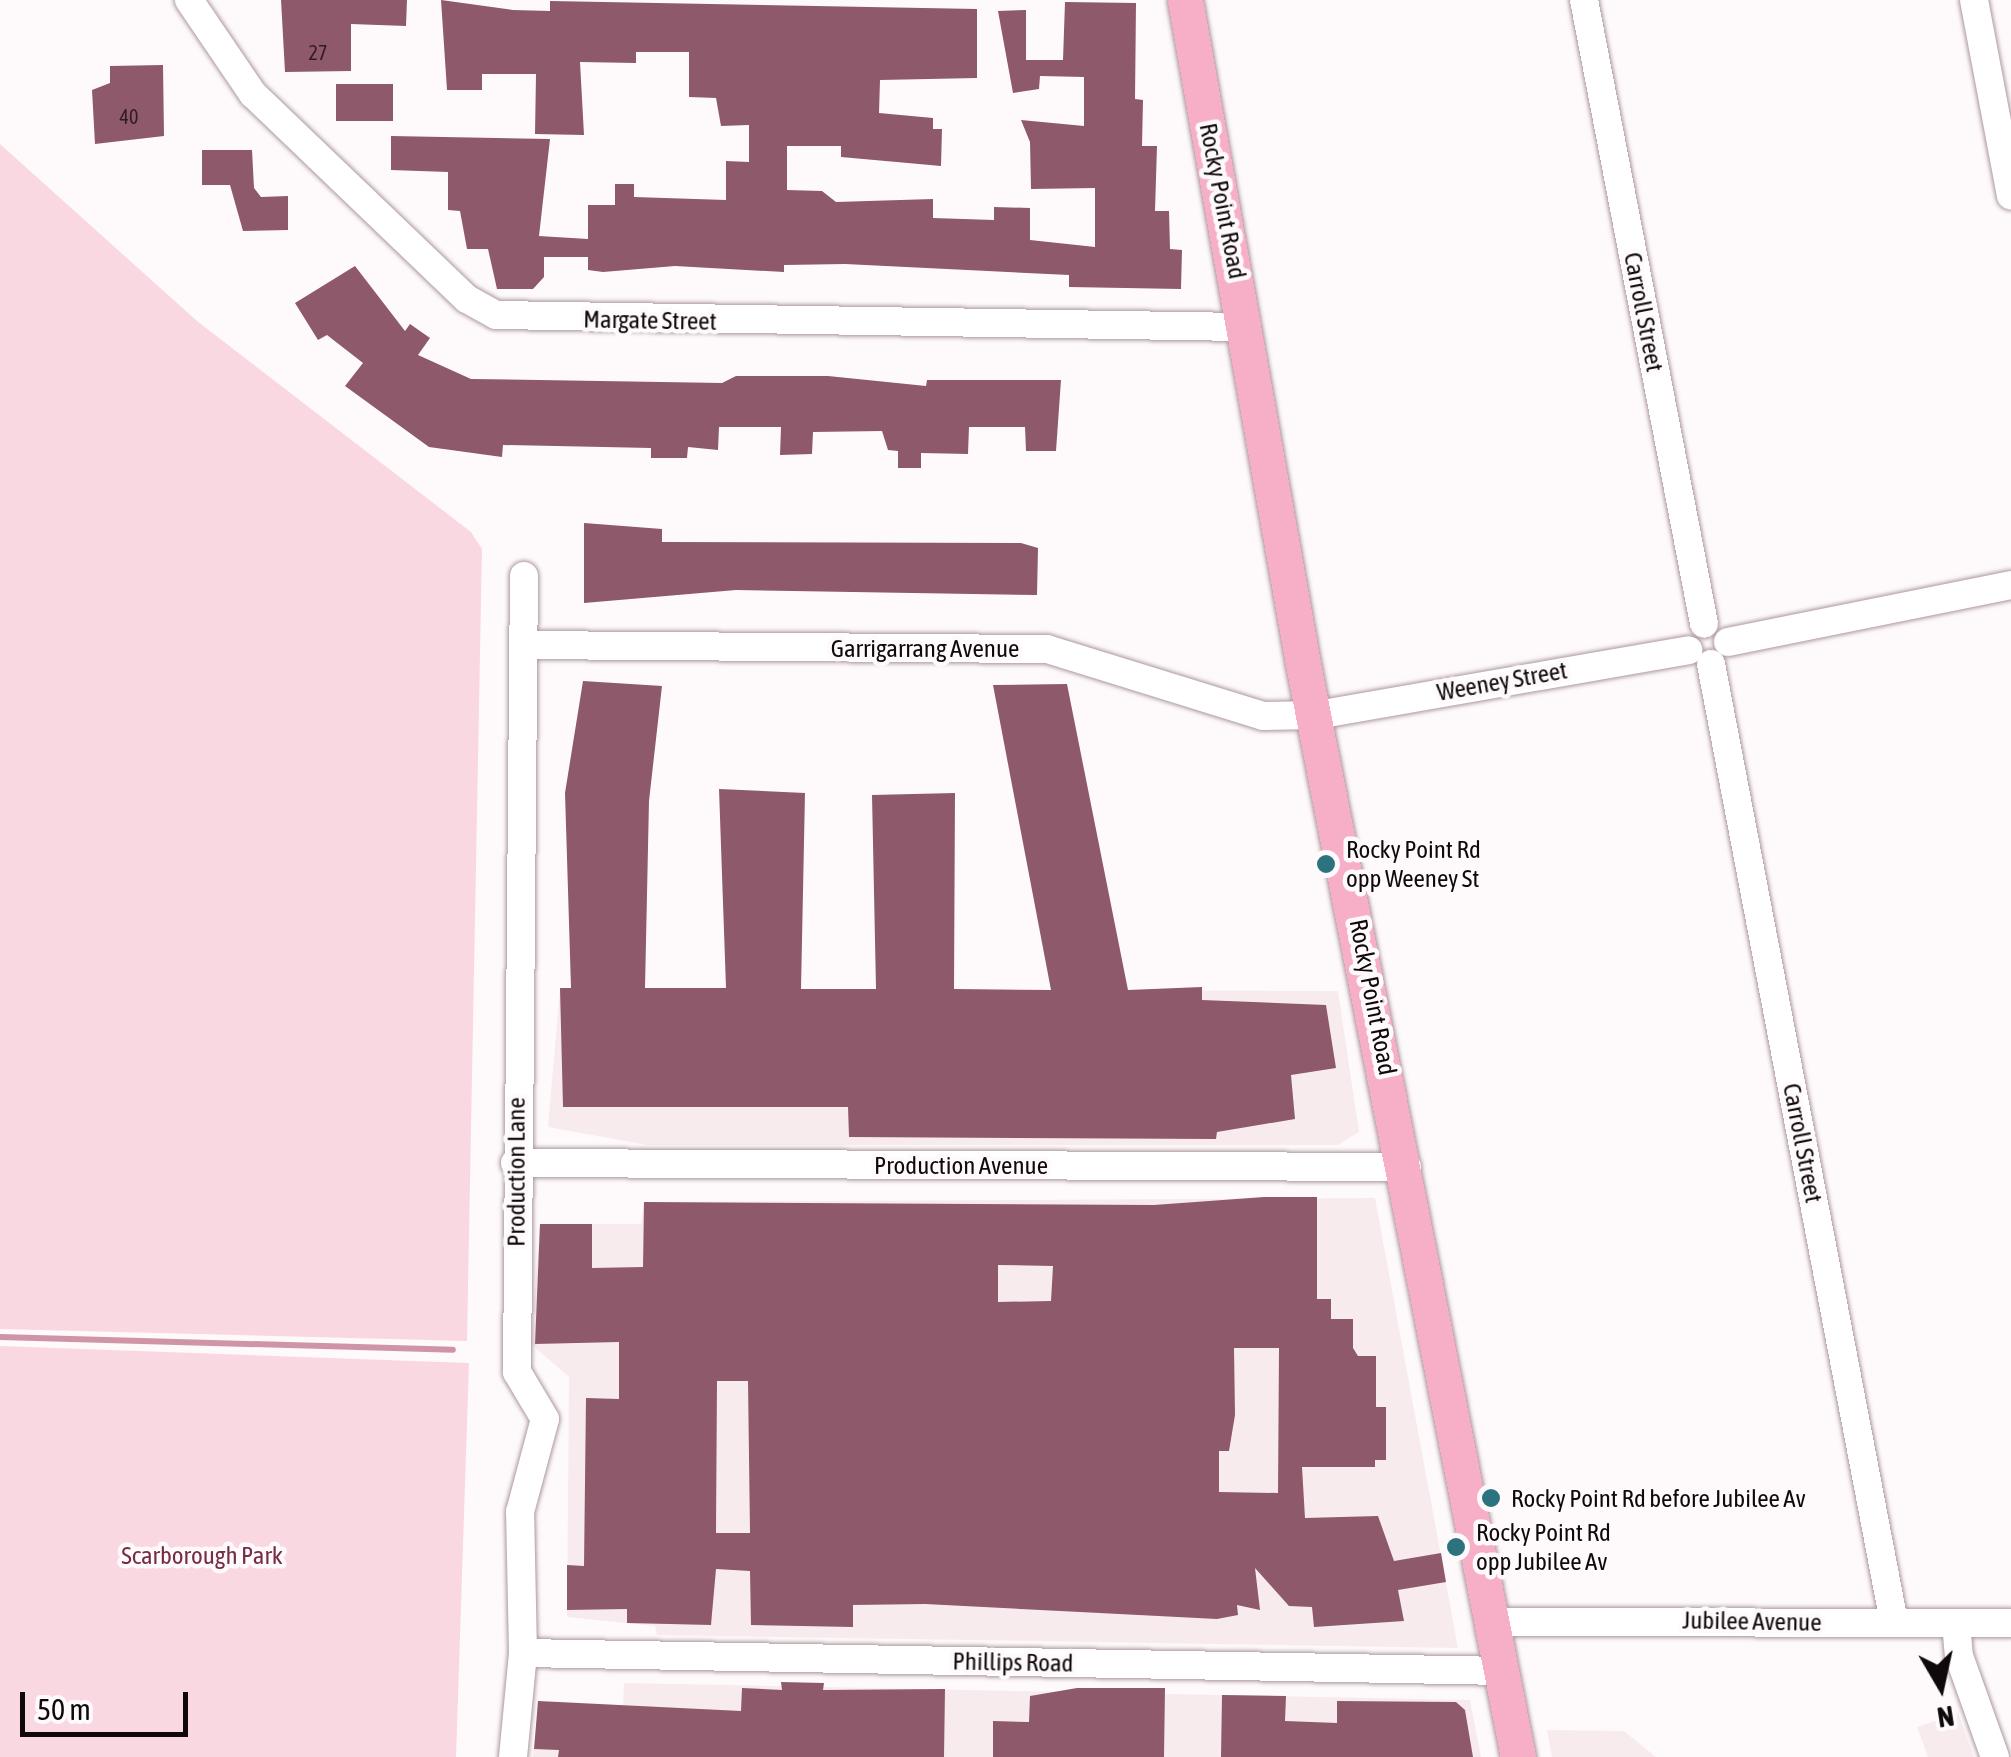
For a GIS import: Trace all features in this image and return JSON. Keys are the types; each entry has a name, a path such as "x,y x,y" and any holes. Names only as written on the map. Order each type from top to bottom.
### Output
{"main road":[{"name":"Rocky Point Road","path":"1185,0 1316,715 1518,1757"}],"street":[{"name":"Margate Street","path":"189,0 253,94 467,299 496,315 1247,327"},
{"name":"Carroll Street","path":"1584,0 1704,624 1720,628 1709,652 1894,1622"},
{"path":"1974,0 2011,196"},
{"name":"Production Lane","path":"513,1757 524,1652 520,1512 544,1419 517,1372 515,1163 524,576"},
{"name":"Weeney Street","path":"1316,715 1709,652 2011,585"},
{"name":"Garrigarrang Avenue","path":"523,645 1046,648 1262,716 1316,715"},
{"name":"Production Avenue","path":"515,1163 1406,1167"},
{"name":"Jubilee Avenue","path":"1493,1622 2011,1623"},
{"path":"1956,1623 1958,1656 1995,1757"},
{"name":"Phillips Road","path":"524,1652 1502,1671"}],"shaded area":[{"path":"560,988 1338,991 1359,1132 1338,1145 647,1145 548,1127"},
{"path":"1375,1198 1458,1648 657,1635 655,1626 567,1617 569,1377 531,1344 540,1224 641,1224 644,1202"},
{"path":"624,1683 1470,1700 1481,1757 533,1757 540,1702 623,1706"},
{"path":"1958,1713 1974,1757 1928,1757 1917,1727"},
{"path":"1547,1730 1624,1731 1656,1757 1552,1757"}],"green space":[{"path":"0,144 197,321 471,532 482,549 467,1341 0,1329"},
{"name":"Scarborough Park","path":"0,1346 469,1363 456,1757 0,1757"}],"building":[{"path":"281,0 407,0 406,26 351,24 351,71 285,72"},
{"path":"441,0 550,11 550,1 977,9 977,78 880,80 879,113 933,118 933,129 942,129 941,166 841,157 841,146 787,146 787,190 822,191 836,202 933,199 933,218 994,220 994,207 1030,208 1030,240 1095,247 1095,188 1031,189 1030,142 1021,120 1084,126 1084,77 1040,76 1039,89 1013,93 998,11 1026,10 1026,60 1063,60 1065,2 1136,3 1135,99 1143,100 1142,146 1157,146 1155,211 1169,211 1170,249 1182,250 1181,289 1069,287 1069,275 845,264 784,265 784,272 675,266 603,272 588,270 588,257 544,257 544,277 533,289 497,289 488,249 467,249 460,211 448,210 448,172 391,170 391,136 550,139 539,236 588,239 588,205 615,205 615,184 634,184 634,197 726,200 726,161 749,162 749,125 721,126 716,98 689,97 689,52 636,52 636,63 580,62 584,135 535,134 536,74 482,74 482,90 447,90"},
{"path":"163,65 164,136 95,144 92,90 110,83 110,66"},
{"path":"336,84 393,84 393,121 336,121"},
{"path":"202,150 252,150 254,188 261,197 288,196 288,230 243,231 230,185 202,185"},
{"path":"355,266 405,331 410,324 430,338 418,355 471,379 722,383 736,376 828,376 926,386 927,380 1061,380 1056,451 1026,451 1025,427 969,427 968,454 921,453 921,468 898,468 898,451 888,450 882,431 813,432 812,454 780,455 781,427 719,427 718,450 688,447 687,458 651,458 651,448 503,445 502,457 429,447 345,386 363,363 327,335 318,340 295,303"},
{"path":"584,523 662,529 662,542 1021,543 1038,548 1037,595 736,590 584,603"},
{"path":"583,681 662,686 649,801 645,988 726,988 719,789 805,793 801,989 876,989 872,795 955,793 954,989 1051,990 993,685 1067,684 1128,990 1202,987 1202,1000 1326,1005 1336,1068 1291,1075 1295,1119 1217,1132 1216,1139 849,1137 848,1107 563,1107 560,988 571,988 565,793"},
{"path":"1317,1197 1317,1299 1331,1299 1331,1319 1353,1319 1353,1348 1358,1356 1376,1356 1376,1407 1386,1407 1386,1460 1375,1460 1375,1467 1302,1467 1305,1518 1378,1516 1394,1561 1441,1553 1446,1582 1398,1590 1404,1621 1314,1627 1312,1607 1289,1606 1255,1568 1260,1610 1237,1605 1238,1615 1217,1619 925,1604 853,1605 853,1627 751,1625 750,1571 716,1569 711,1625 627,1623 627,1609 567,1610 567,1565 584,1566 586,1398 619,1399 619,1342 535,1344 540,1224 592,1224 592,1268 643,1267 644,1202 1154,1205","holes":["998,1265 1053,1266 1051,1301 998,1302","1234,1348 1279,1348 1278,1493 1219,1492 1219,1451 1229,1451 1235,1415","717,1381 748,1381 750,1533 716,1533"]},
{"path":"781,1682 824,1683 823,1690 945,1689 944,1757 558,1757 559,1750 534,1749 538,1701 741,1711 742,1688 782,1690"},
{"path":"1077,1688 1165,1688 1164,1757 993,1757 993,1721 1029,1722 1030,1696"},
{"path":"1222,1695 1286,1696 1285,1721 1337,1723 1337,1701 1456,1702 1465,1710 1473,1757 1221,1757"}],"waterway":[{"path":"0,1337 453,1350"}],"place":[{"name":"Rocky Point Rd opp Weeney St","path":"1326,864"},
{"name":"Rocky Point Rd before Jubilee Av","path":"1491,1498"},
{"name":"Rocky Point Rd opp Jubilee Av","path":"1456,1547"}]}
